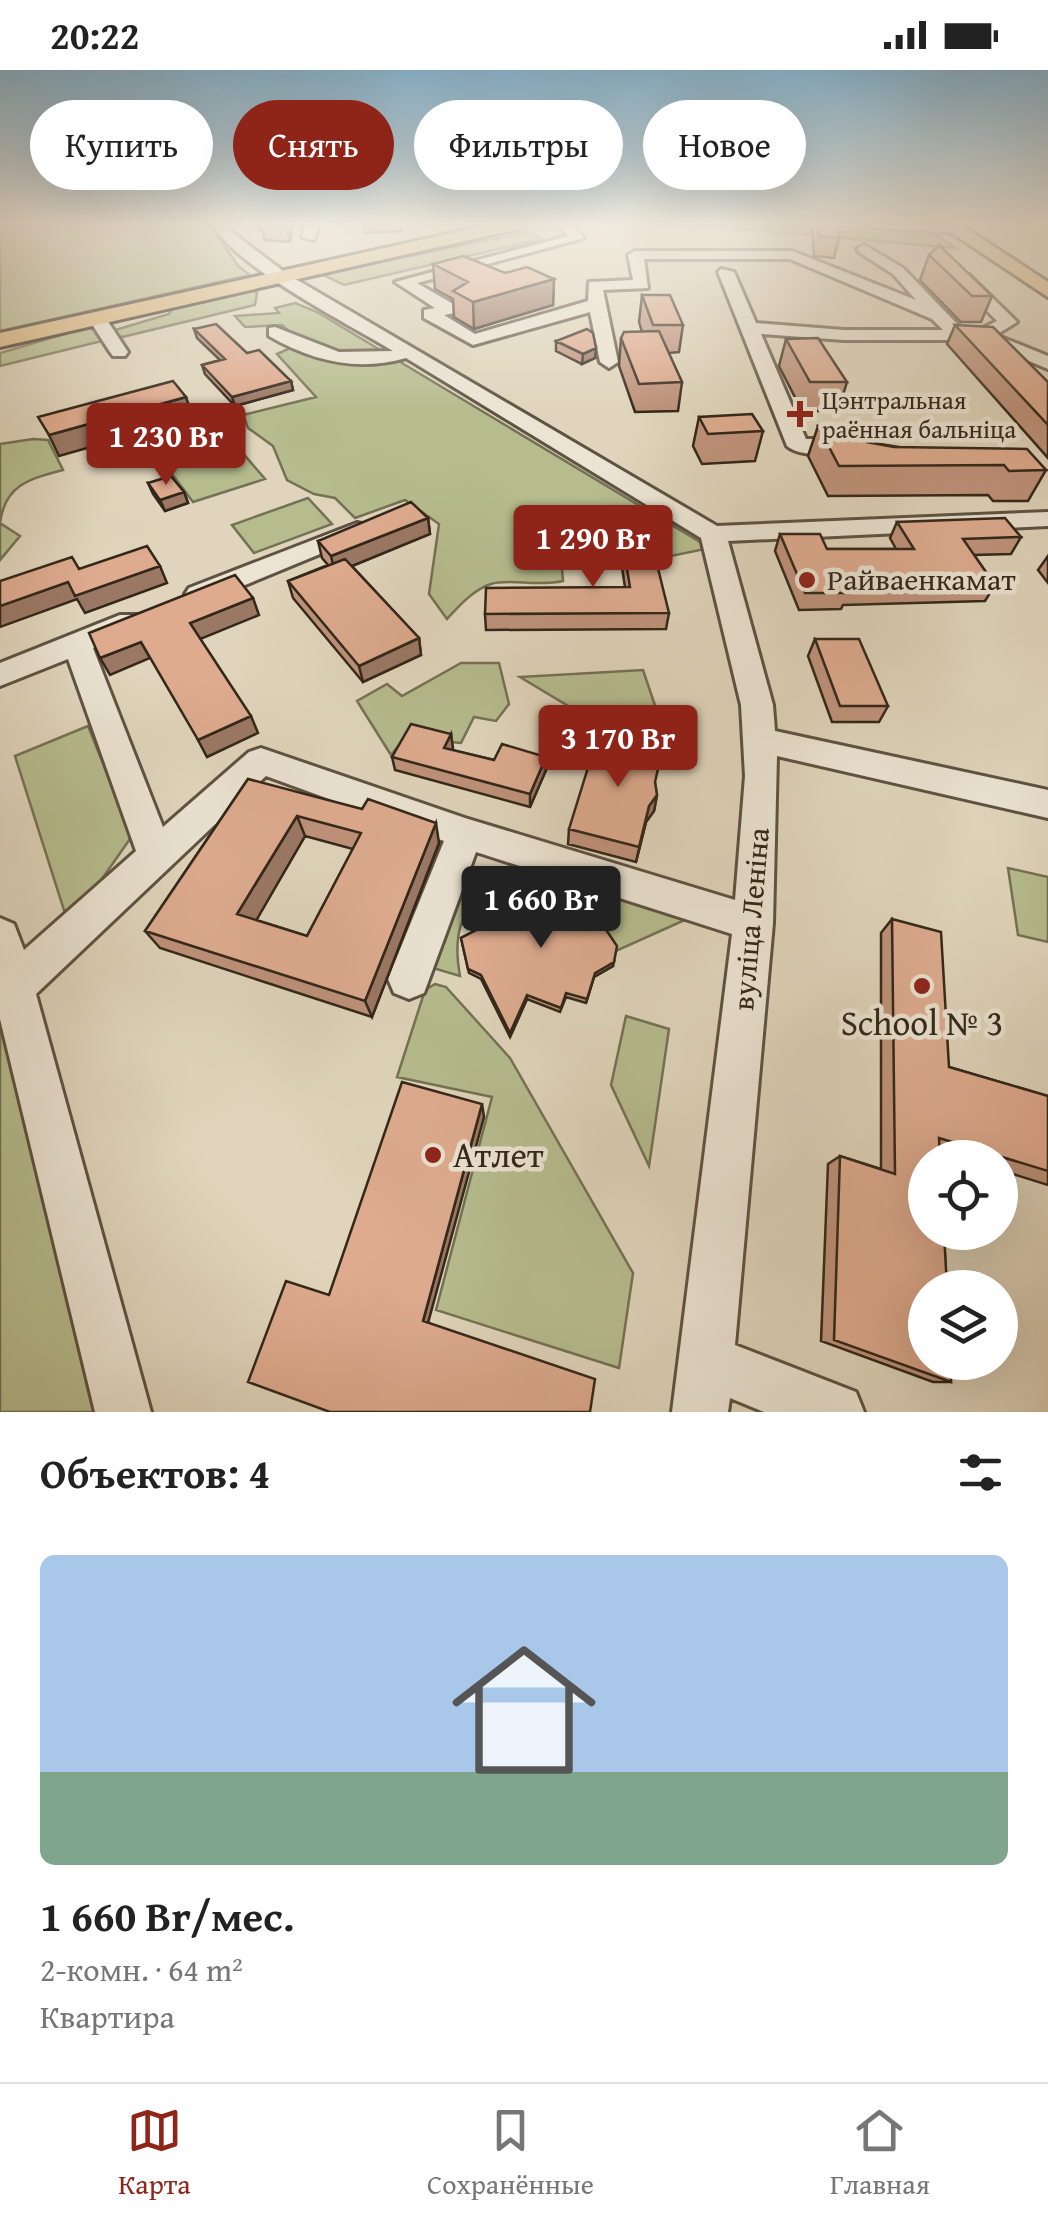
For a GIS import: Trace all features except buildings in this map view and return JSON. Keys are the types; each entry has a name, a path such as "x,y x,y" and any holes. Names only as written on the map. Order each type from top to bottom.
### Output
{"main road":[{"path":"0,340 239,286"}],"street":[{"path":"297,286 712,534 1048,519"},
{"path":"409,286 449,309 430,314 472,340 589,306"},
{"path":"609,362 589,306 595,286 613,286"},
{"path":"732,286 798,446 842,446 869,460"},
{"path":"867,286 938,314"},
{"path":"912,286 958,335"},
{"path":"970,286 1008,322 982,336"},
{"path":"551,292 589,306"},
{"path":"97,318 119,352"},
{"path":"750,328 844,335 982,336 1048,363"},
{"path":"275,332 298,346 338,359 385,360 408,352"},
{"path":"0,675 382,520"},
{"name":"вуліца Леніна","path":"702,1387 753,923 762,776 757,705 712,534"},
{"path":"77,643 157,858"},
{"path":"760,739 1048,804"},
{"path":"13,987 261,762 465,833 753,923"},
{"path":"409,979 465,833"},
{"path":"0,936 123,1412"},
{"path":"702,1387 836,1412"}],"green space":[{"path":"0,286 203,286 0,331"},
{"path":"251,289 257,293 255,305 118,338 112,331 169,314 173,307"},
{"path":"295,303 317,312 710,548 671,556 614,525 559,532 563,581 491,584 473,594 447,619 429,594 439,524 405,500 355,518 335,498 314,494 287,480 273,446 248,428 243,415 316,397 277,354 302,343 282,325 245,327 235,316 279,313 275,308"},
{"path":"93,329 102,341 0,366 0,353"},
{"path":"223,430 265,479 193,502 154,450"},
{"path":"48,440 63,470 13,492 0,523 0,444"},
{"path":"308,498 332,524 254,553 232,525"},
{"path":"0,523 20,536 0,560"},
{"path":"461,663 499,663 509,704 496,721 474,717 461,743 405,738 391,755 357,701 387,684 402,696"},
{"path":"643,670 666,738 605,728 520,677"},
{"path":"88,726 132,836 69,926 15,756"},
{"path":"522,863 532,872 530,881 479,900 462,922 457,955 460,976 426,966 453,883"},
{"path":"1008,868 1048,877 1048,942 1018,935"},
{"path":"564,872 687,919 616,951"},
{"path":"435,984 446,987 510,1058 633,1273 619,1368 436,1310 492,1097 397,1077 425,990"},
{"path":"0,986 108,1412 0,1412"},
{"path":"626,1016 669,1029 649,1166 611,1085"}],"place":[{"name":"Цэнтральная раённая бальніца","path":"800,414"},
{"name":"Райваенкамат","path":"807,580"},
{"name":"School № 3","path":"922,986"},
{"name":"Атлет","path":"433,1155"}]}
